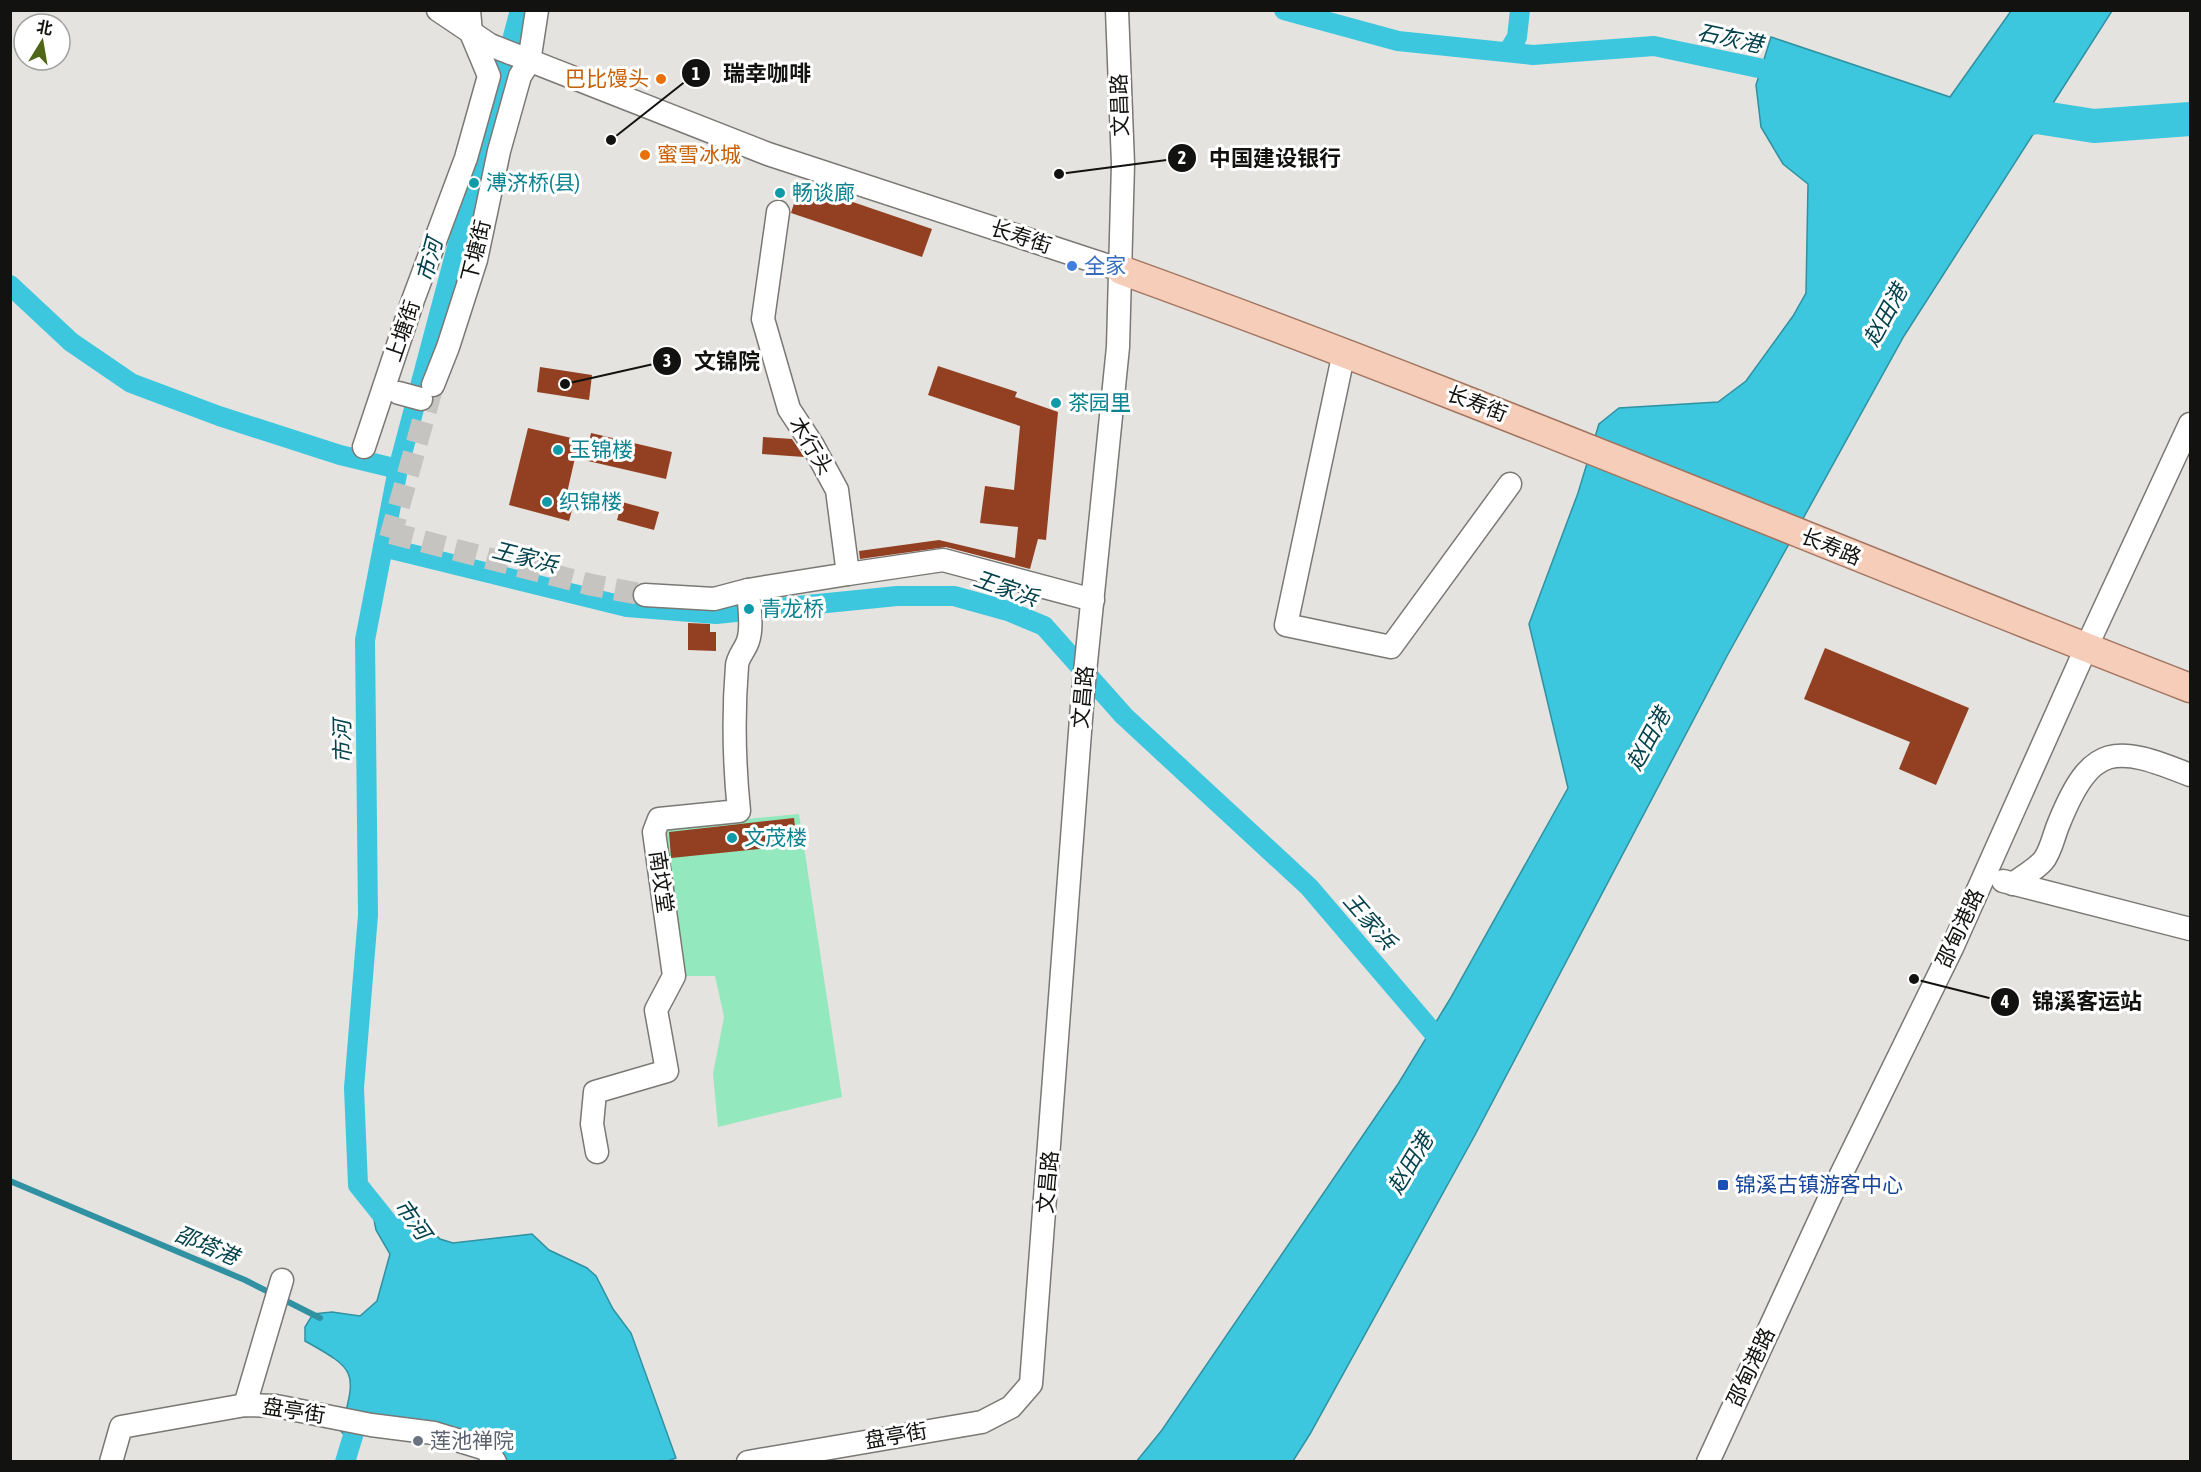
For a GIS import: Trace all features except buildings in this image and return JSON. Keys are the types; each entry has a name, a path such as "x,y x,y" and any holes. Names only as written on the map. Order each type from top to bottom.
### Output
{"main road":[{"name":"长寿街","path":"1121,270 1344,352 1578,443"},
{"name":"长寿路","path":"1578,443 1844,553 2190,688"}],"street":[{"path":"438,10 470,22 490,45 529,62"},
{"name":"下塘街","path":"399,393 427,392 448,346 476,260 474,183 520,76 529,62 537,10"},
{"name":"文昌路","path":"1031,1384 1083,692 1118,347 1123,164 1116,10"},
{"name":"上塘街","path":"364,447 413,300 474,183 489,76 470,22"},
{"name":"长寿街","path":"529,62 785,160 1121,270"},
{"name":"木行头","path":"778,213 763,319 789,409 812,444 837,490 848,574"},
{"path":"1344,352 1286,625 1391,647 1510,484"},
{"name":"邵甸港路","path":"1708,1461 1984,876 2190,424"},
{"path":"645,596 714,599 848,574 943,560 1093,600"},
{"name":"南坟堂","path":"597,1152 592,1124 595,1092 667,1071 656,1010 674,976 654,832 659,819 739,811 733,759 736,664 748,643 750,625 748,594"},
{"path":"2013,884 2044,861 2072,790 2088,769 2113,755 2144,756 2190,775"},
{"path":"1984,876 2190,929"},
{"path":"245,1405 279,1291"},
{"name":"盘亭街","path":"748,1461 982,1422 1011,1407 1031,1384"},
{"name":"盘亭街","path":"111,1461 121,1427 245,1405 276,1406 370,1425 434,1432 486,1449 495,1461"}],"green space":[{"path":"799,814 842,1097 718,1127 713,1074 724,1017 715,976 679,976 661,827"}],"water":[{"name":"赵田港","path":"2011,11 2112,11 1904,336 1727,656 1475,1135 1310,1434 1293,1461 1136,1462 1162,1430 1398,1084 1450,999 1568,788 1529,624 1578,493 1599,424 1619,408 1718,402 1746,381 1793,316 1806,293 1808,184 1783,164 1761,127 1756,85 1771,37 1950,97"},
{"path":"379,1209 393,1215 423,1221 440,1239 453,1243 532,1234 549,1250 587,1268 596,1276 613,1309 631,1333 676,1458 665,1462 499,1461 366,1419 360,1437 345,1436 341,1431 349,1396 349,1375 336,1359 305,1341 305,1327 313,1314 332,1312 360,1316 377,1301 390,1254 376,1230 373,1214"}],"waterway":[{"name":"市河","path":"394,1230 358,1185 354,1088 368,915 365,640 398,469 520,10"},
{"name":"石灰港","path":"1284,10 1398,41 1533,55 1654,46 1787,74"},
{"path":"1508,52 1517,37 1520,10"},
{"path":"1997,124 2037,117 2094,126 2190,119"},
{"path":"10,285 71,342 131,383 219,416 340,455 398,469"},
{"name":"王家浜","path":"383,547 627,607 716,614 897,596 954,596 1008,611 1044,626 1124,716 1309,887 1449,1051"},
{"name":"邵塔港","path":"10,1181 245,1280 320,1318"},
{"name":"市河","path":"345,1462 360,1413"}],"tunnel":[{"path":"390,538 433,385"},
{"path":"391,533 592,585 645,595"}],"place":[{"name":"巴比馒头","path":"661,79"},
{"name":"瑞幸咖啡","path":"611,140"},
{"name":"蜜雪冰城","path":"645,155"},
{"name":"中国建设银行","path":"1059,174"},
{"name":"溥济桥(县)","path":"474,183"},
{"name":"畅谈廊","path":"780,193"},
{"name":"全家","path":"1072,266"},
{"name":"文锦院","path":"565,384"},
{"name":"茶园里","path":"1056,403"},
{"name":"玉锦楼","path":"558,450"},
{"name":"织锦楼","path":"547,502"},
{"name":"青龙桥","path":"749,609"},
{"name":"文茂楼","path":"732,838"},
{"name":"锦溪客运站","path":"1914,979"},
{"name":"锦溪古镇游客中心","path":"1723,1185"},
{"name":"莲池禅院","path":"418,1441"}]}
